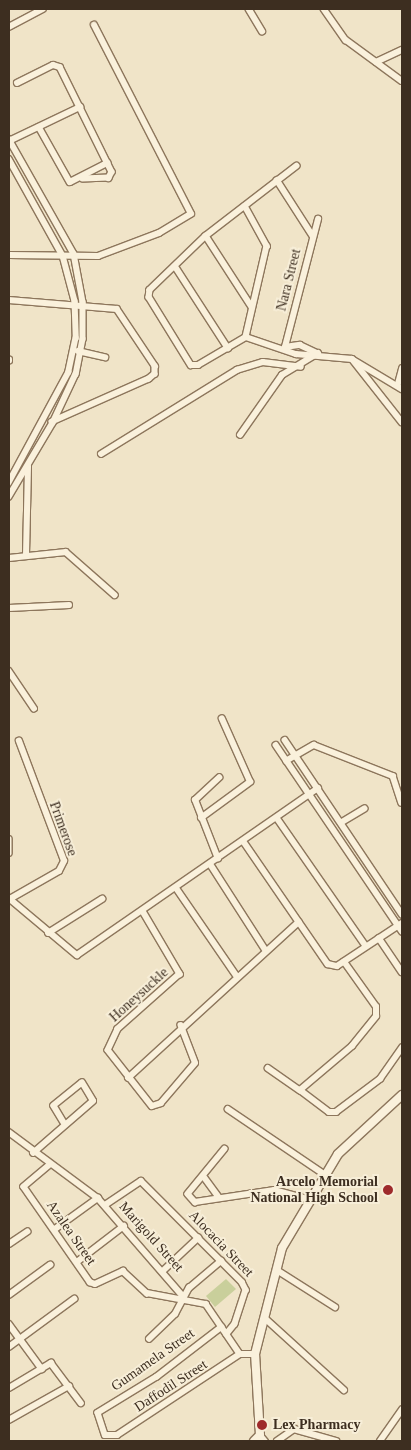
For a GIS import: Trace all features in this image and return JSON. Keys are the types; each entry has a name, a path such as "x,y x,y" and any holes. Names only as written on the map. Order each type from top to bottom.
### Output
{"street":[{"path":"9,27 43,9"},
{"path":"249,9 262,31"},
{"path":"324,9 346,40 402,81"},
{"path":"9,255 75,258 98,256 160,233 191,214 94,25"},
{"path":"376,62 402,50"},
{"path":"17,83 58,65 107,163 109,178 67,180 38,127"},
{"path":"9,496 53,423 82,352 83,306 75,258 9,140 80,107"},
{"path":"9,159 63,256 76,305 74,350 69,372 46,419 9,483"},
{"path":"84,178 107,163"},
{"path":"297,166 206,236 148,294 191,365 198,366 246,338 285,347 296,354 317,353 352,359 400,386 402,369"},
{"path":"277,180 313,236"},
{"path":"35,204 43,200"},
{"path":"245,206 267,246 246,338"},
{"name":"Nara Street","path":"285,347 318,219"},
{"path":"206,236 252,307"},
{"path":"175,266 228,348"},
{"path":"9,300 117,309 129,321 155,374 53,423"},
{"path":"285,347 300,345 317,353"},
{"path":"74,350 105,357"},
{"path":"240,435 282,375 301,367 317,353"},
{"path":"352,359 402,422"},
{"path":"100,454 237,370 263,362 301,367"},
{"path":"46,419 53,423"},
{"path":"22,461 28,466"},
{"path":"26,555 28,466"},
{"path":"9,558 66,552 115,595"},
{"path":"9,608 69,605"},
{"path":"9,671 34,708"},
{"path":"201,818 250,782 222,719"},
{"path":"244,842 328,964 344,962 398,923 402,914 342,822 285,740"},
{"name":"Primerose","path":"9,898 59,871 64,861 19,741"},
{"path":"276,745 402,931"},
{"path":"286,761 295,754 314,745 393,776 402,803"},
{"path":"218,859 201,818 196,796 220,778"},
{"path":"9,898 77,956 144,913 318,788"},
{"path":"342,822 364,809"},
{"path":"277,818 366,946"},
{"path":"9,839 9,854"},
{"path":"211,865 265,948"},
{"path":"177,889 236,975"},
{"path":"48,933 102,899"},
{"name":"Honeysuckle","path":"144,913 180,974 112,1037 108,1050 148,1104 161,1103 195,1062 180,1026"},
{"path":"128,1078 180,1026 265,948 299,922"},
{"path":"379,938 402,972"},
{"path":"300,1090 352,1046 376,1016 376,1007 344,962"},
{"path":"268,1068 329,1112 336,1112 380,1079 402,1048"},
{"path":"33,1153 94,1099 81,1083 54,1106 65,1124"},
{"path":"260,1439 255,1354 282,1248 307,1200 338,1154 402,1095"},
{"path":"228,1109 324,1174"},
{"name":"Marigold Street","path":"9,1132 33,1153 105,1204 164,1270 183,1296"},
{"path":"225,1149 205,1178 188,1194 195,1202 218,1196 274,1190 307,1200"},
{"name":"Azalea Street","path":"50,1165 24,1184 93,1284 123,1271 147,1293 183,1296"},
{"path":"205,1178 218,1196"},
{"name":"Alocacia Street","path":"105,1204 141,1181 246,1288 235,1324 227,1334"},
{"path":"55,1229 98,1198"},
{"path":"77,1262 124,1226"},
{"path":"9,1244 28,1232"},
{"path":"164,1270 198,1238"},
{"path":"149,1339 175,1314 183,1296 220,1261"},
{"path":"9,1295 50,1265"},
{"path":"277,1270 335,1307"},
{"path":"183,1296 206,1304 240,1354 255,1354"},
{"path":"9,1347 74,1299"},
{"path":"265,1318 344,1390"},
{"path":"9,1324 42,1368"},
{"name":"Gumamela Street","path":"114,1437 105,1436 96,1419 98,1413 157,1377 222,1327"},
{"name":"Daffodil Street","path":"114,1437 240,1354"},
{"path":"9,1388 42,1368 53,1364 81,1403"},
{"path":"9,1420 69,1386"},
{"path":"380,1441 402,1410"},
{"path":"277,1441 294,1429 336,1441"}],"green space":[{"path":"226,1279 236,1289 215,1307 206,1296"}],"place":[{"name":"Arcelo Memorial National High School","path":"388,1190"},
{"name":"Lex Pharmacy","path":"262,1425"}]}
